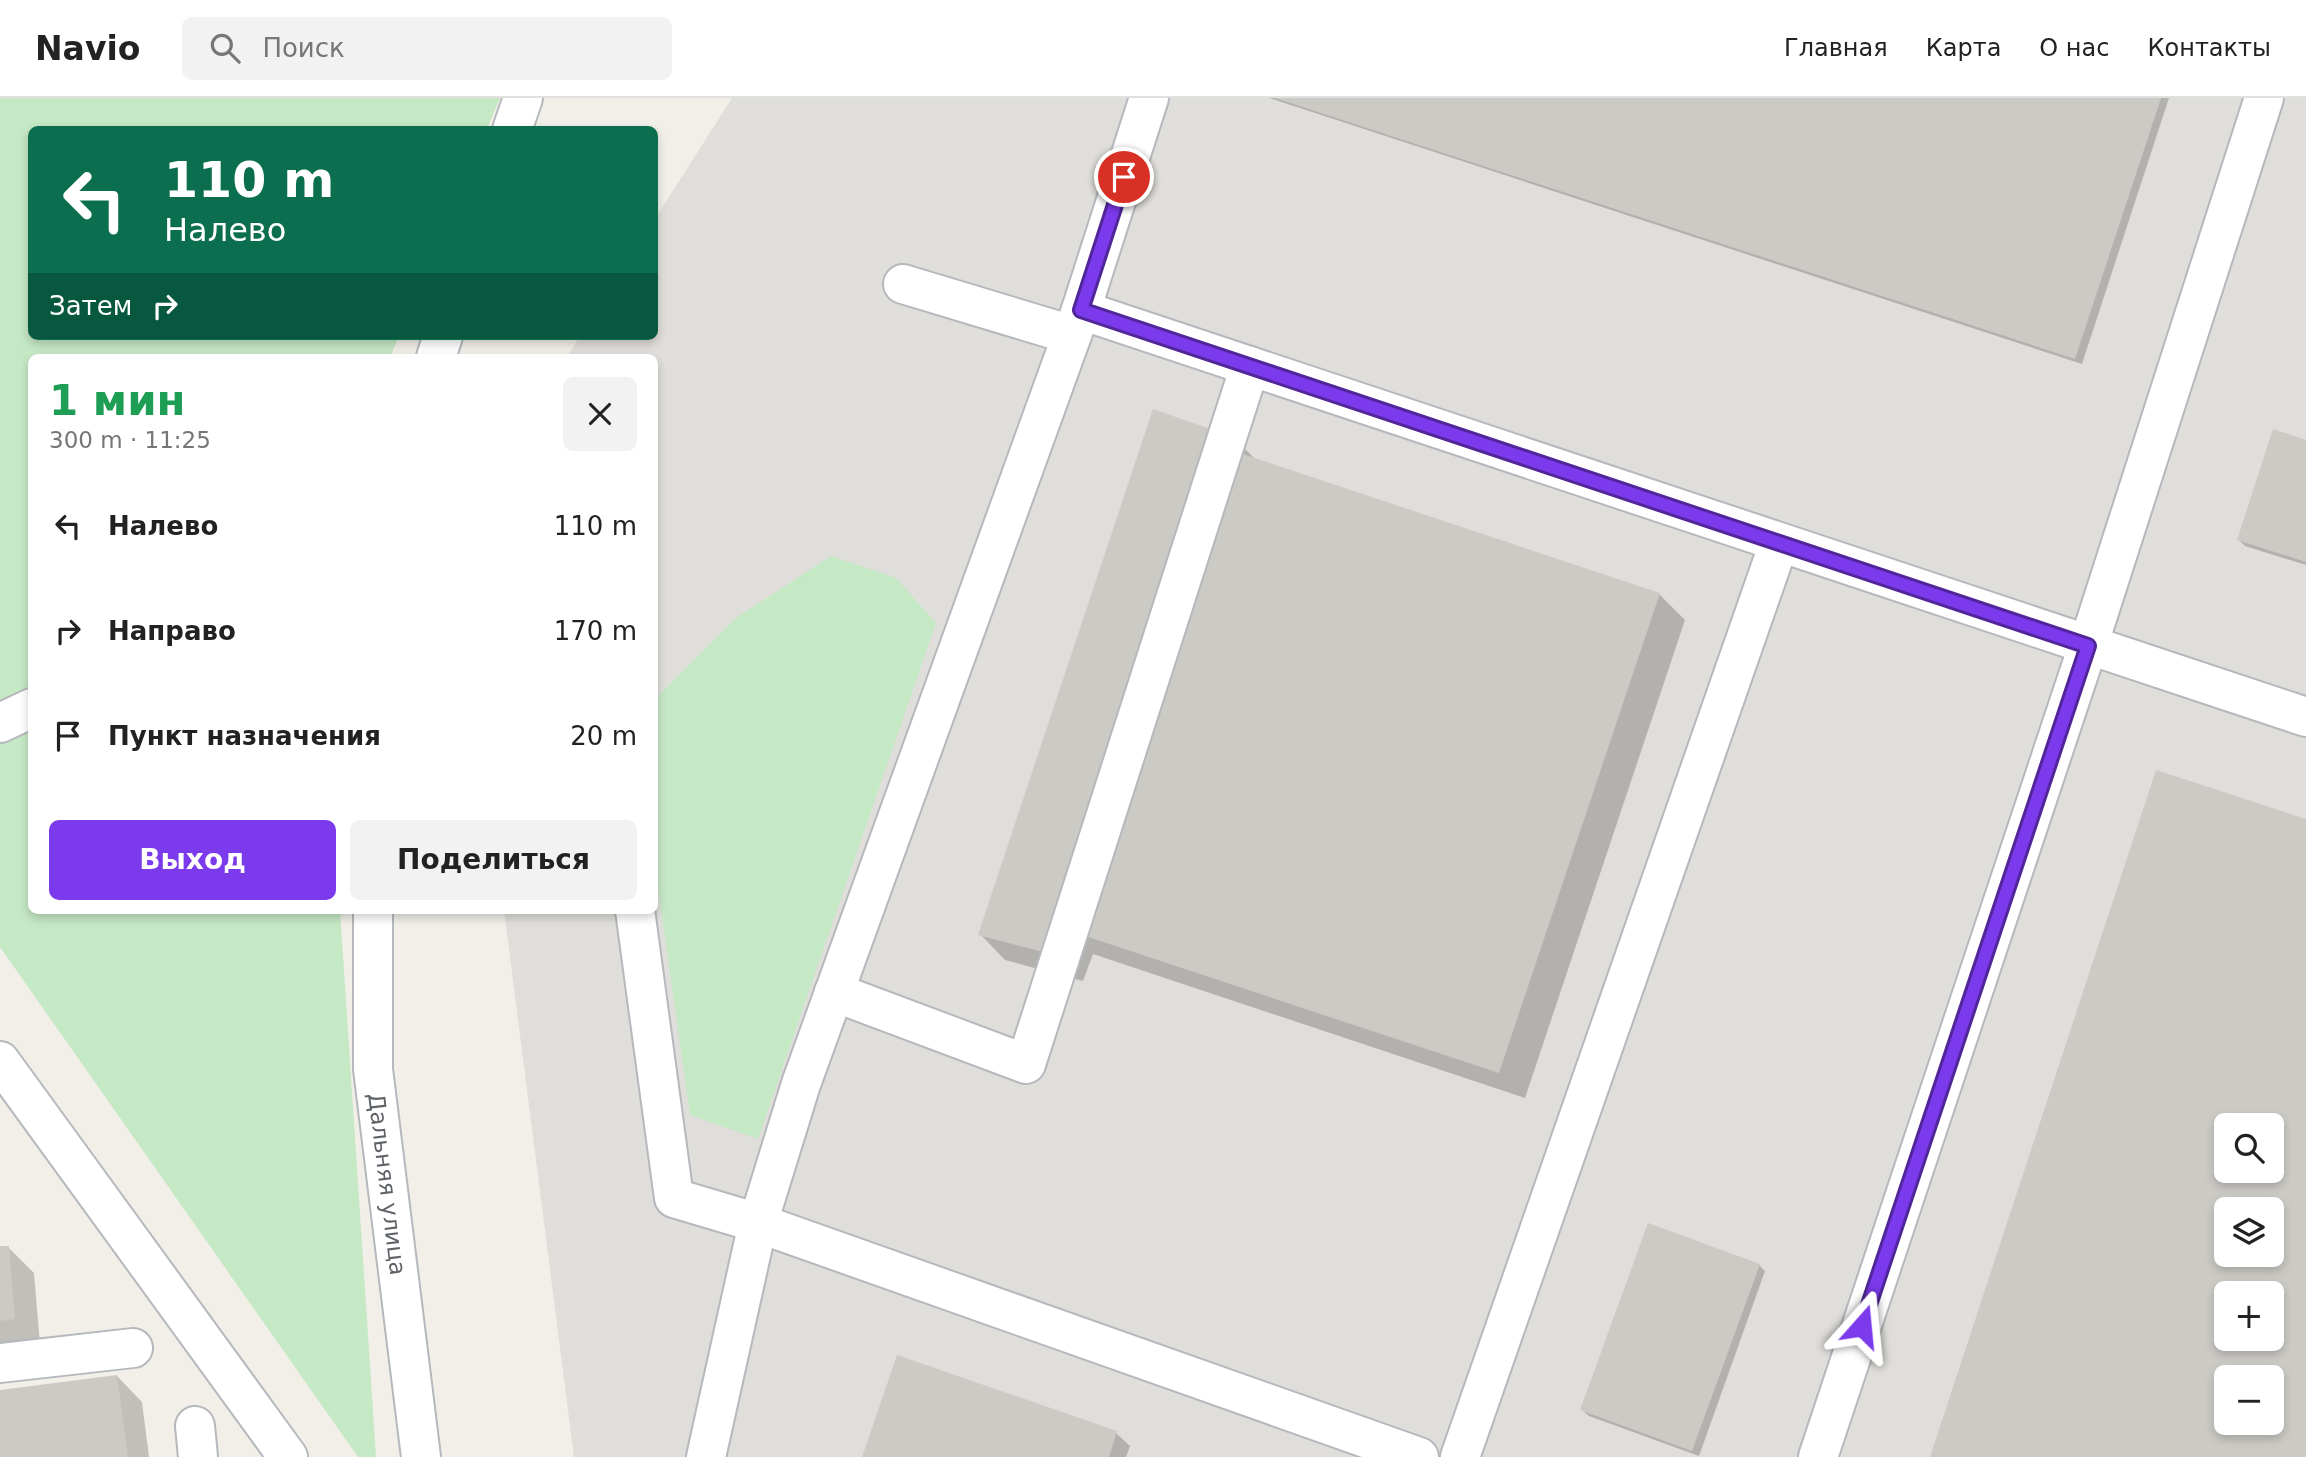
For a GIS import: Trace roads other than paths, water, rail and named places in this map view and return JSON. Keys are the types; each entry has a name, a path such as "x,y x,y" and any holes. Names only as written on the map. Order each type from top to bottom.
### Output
{"street":[{"path":"513,126 523,98"},
{"path":"706,1457 758,1223 801,1084 1077,322 1149,98"},
{"path":"1818,1457 2088,646 2264,98"},
{"path":"903,284 1077,322 1250,366 2306,717"},
{"path":"834,992 1026,1064 1250,366"},
{"path":"1460,1457 1779,543"},
{"path":"0,723 28,710"},
{"name":"Дальняя улица","path":"373,914 373,1069 421,1457"},
{"path":"636,914 674,1198 758,1223 1419,1457"},
{"path":"0,1061 288,1457"},
{"path":"0,1363 133,1348"}]}
